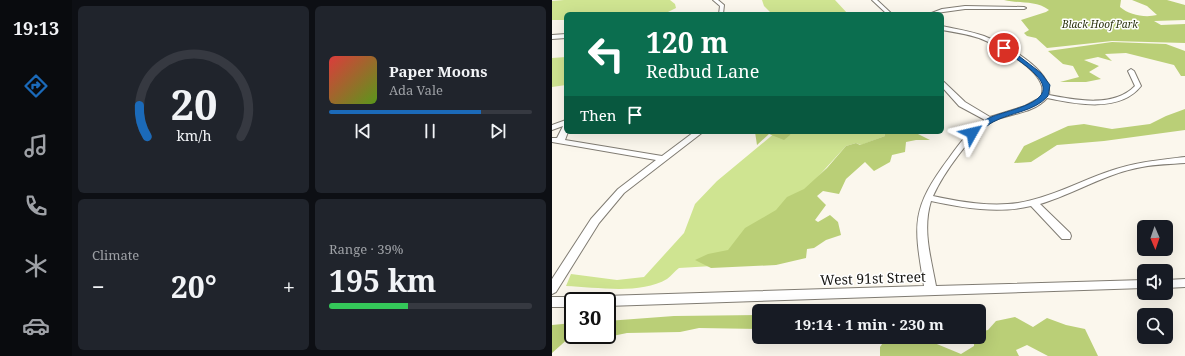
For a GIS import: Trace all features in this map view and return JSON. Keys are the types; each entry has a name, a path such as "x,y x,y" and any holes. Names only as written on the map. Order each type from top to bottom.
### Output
{"street":[{"path":"715,0 722,6 721,12"},
{"path":"874,0 888,12"},
{"path":"943,12 961,9 1024,8"},
{"path":"944,28 983,38 1009,51 1039,74 1046,85 1045,96"},
{"path":"983,38 991,35"},
{"path":"552,37 564,36"},
{"path":"931,291 923,239 922,217 940,175 966,141 981,126 990,120 1029,107 1045,96 1080,102 1115,100 1130,94 1138,86 1131,70"},
{"path":"944,85 962,104 990,120"},
{"path":"552,128 564,123"},
{"path":"564,130 556,140 664,159"},
{"path":"552,289 595,222 621,191 697,134"},
{"path":"929,198 950,203 986,206 1021,206 1033,203 1113,172 1141,164 1183,162"},
{"path":"1033,203 1066,236"},
{"path":"1173,284 1185,283"},
{"name":"West 91st Street","path":"616,301 1137,284"},
{"path":"552,302 564,302"}],"green space":[{"path":"670,0 675,4 676,8 668,12 564,12 564,20 552,20 552,1"},
{"path":"762,0 835,0 846,12 770,12 764,6"},
{"name":"Black Hoof Park","path":"1004,0 1121,0 1120,7 1124,10 1132,14 1147,16 1157,15 1147,6 1132,0 1167,0 1185,5 1185,20 1154,21 1161,25 1185,24 1185,43 1112,41 1047,48 1036,38 1027,36 1024,33 1029,30 1021,20 1049,10 1033,3"},
{"path":"1112,42 1166,44 1185,51 1185,76 1181,76 1174,65 1126,53 1105,54 1112,61 1098,57 1084,60 1099,66 1089,72 1101,79 1086,82 1060,82 1079,77 1073,66 1063,64 1048,51"},
{"path":"564,57 564,85 552,87 552,58"},
{"path":"1185,109 1185,130 1104,141 1057,145 1031,162 1014,163 1024,146 1068,126 1084,124 1112,129 1150,124"},
{"path":"755,134 769,134 757,145"},
{"path":"769,134 790,134 784,140"},
{"path":"774,134 884,134 885,136 861,145 856,143 846,146 804,192 729,265 679,268 667,279 656,284 631,289 566,286 571,274 617,280 644,277 684,233 695,204 717,181"},
{"path":"884,134 918,134 930,140 906,142 905,152 892,155 890,162 874,171 865,162 846,179 839,194 823,191 817,196 826,205 815,220 818,222 830,215 838,222 841,235 826,240 814,248 807,249 806,258 776,265 711,268 695,260 708,254 728,250 745,228 776,210 787,197 804,189 827,168 846,146 856,143 860,145 885,136"},
{"path":"752,315 752,329 699,328 680,332 627,333 616,335 616,320 674,316"},
{"path":"1015,317 1033,327 1047,318 1066,325 1085,329 1098,356 1048,356 1027,345 1016,350 1019,356 880,356 880,347 882,344 937,344 961,354 974,346 974,344 986,344 986,330 996,321"},
{"path":"564,324 564,342 552,353 552,325"}],"route":[{"path":"972,133 990,120 1036,104 1045,96 1047,91 1046,85 1039,74 1004,48"}]}
